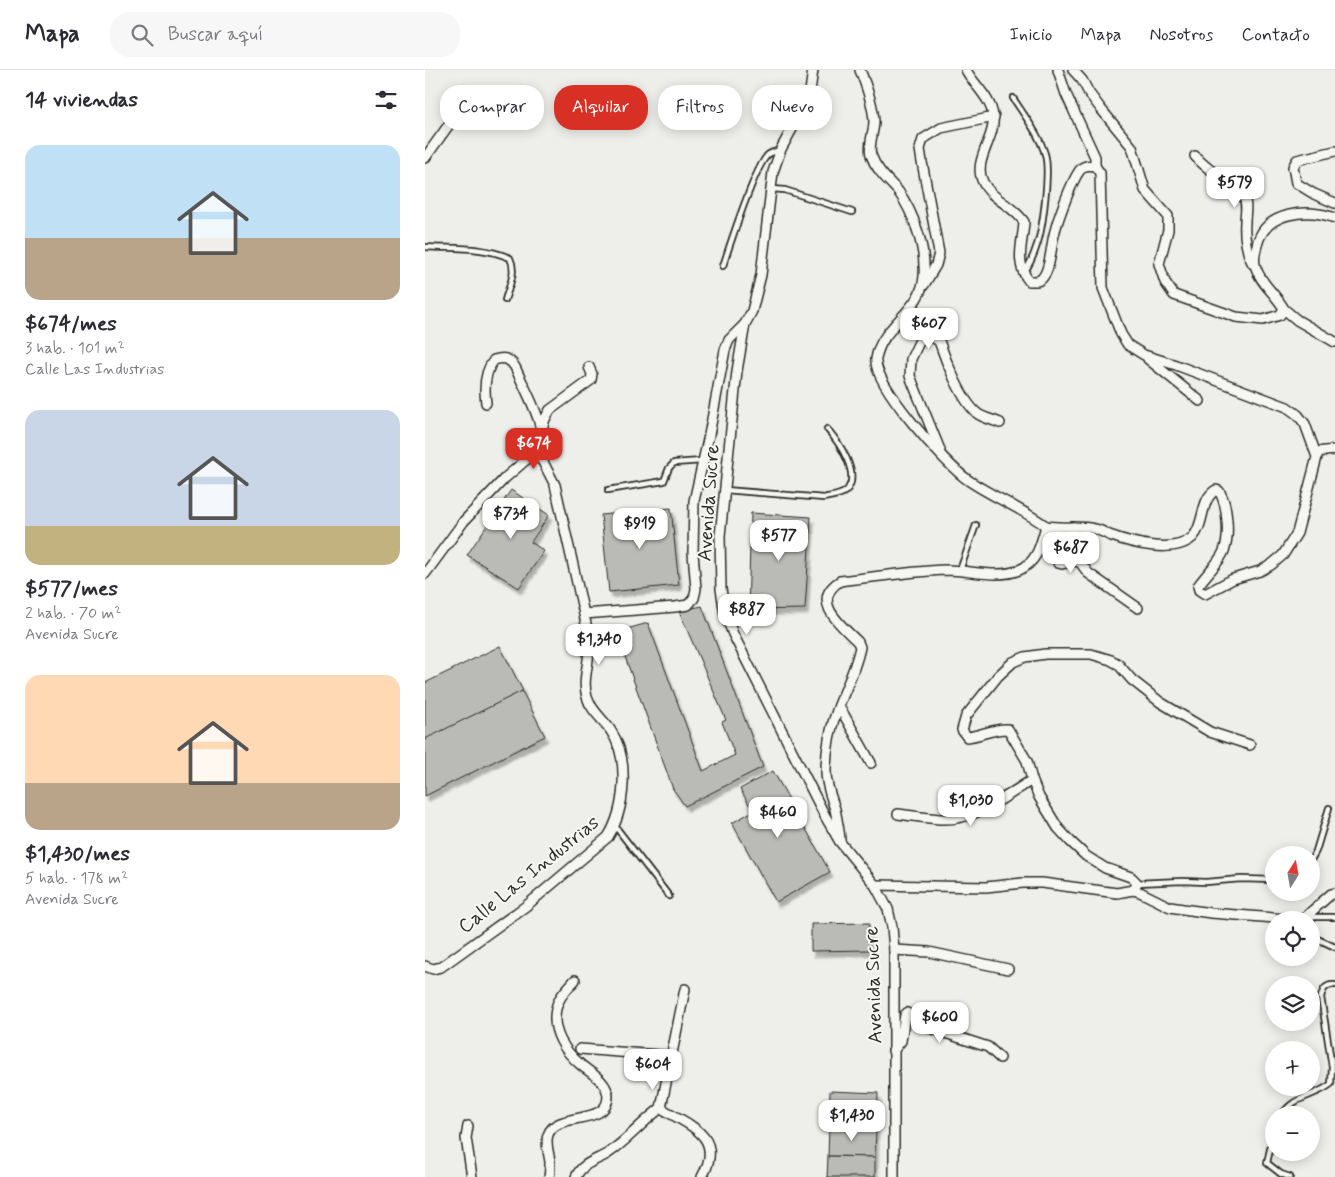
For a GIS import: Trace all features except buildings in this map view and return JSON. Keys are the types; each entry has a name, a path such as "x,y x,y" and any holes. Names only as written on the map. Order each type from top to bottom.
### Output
{"street":[{"name":"Avenida Sucre","path":"813,70 809,98 781,149 773,172 761,275 752,311 745,324 737,371 725,490 721,536 721,589 725,614 733,634 779,727 840,842 875,885 888,908 894,950 894,1177"},
{"path":"966,70 974,84 983,93 993,116 991,137 982,159 980,174 983,184 1021,216 1024,222 1020,254 1023,274 1029,281 1037,281 1043,278 1055,231 1072,185 1081,169 1087,166 1095,166"},
{"path":"1058,70 1066,94 1095,157 1095,166 1100,173 1103,288 1121,334 1128,345 1144,355 1200,401"},
{"path":"1073,70 1082,80 1089,93 1133,147 1145,190 1168,216 1168,230 1159,264 1165,282 1174,295 1236,318 1263,320 1280,315 1284,309"},
{"path":"862,73 872,108 871,154 882,174 897,191 911,212 924,261 923,288"},
{"path":"993,116 941,128 923,138 920,149 939,253 937,265 911,307 887,332 875,361 878,375 897,404 944,459 968,480 1031,515 1046,526 1095,529 1144,545 1172,546 1186,543 1195,534 1208,497 1215,490 1219,491 1226,513 1228,538 1222,556 1198,586 1199,590 1205,594 1233,578 1260,571 1283,555 1297,533 1317,458 1316,452 1305,424 1298,415 1287,407 1176,365 1144,355"},
{"path":"425,158 445,130"},
{"path":"1335,152 1297,160 1293,166 1296,183 1314,194 1335,203"},
{"path":"1195,156 1207,168 1232,182 1245,197 1247,209 1245,222 1247,248 1251,261 1267,288 1284,309 1297,320 1335,342"},
{"path":"1256,268 1253,258 1258,238 1268,226 1283,216 1296,213 1311,213 1335,218"},
{"path":"584,614 675,607 688,605 694,598 696,589 693,553 694,500 709,435 725,350 729,340 745,324"},
{"path":"944,459 910,376 911,359 919,342 925,338 932,337 939,340 953,377 971,407 978,414 1000,423"},
{"path":"425,574 464,521 505,478 527,459 535,458 542,460 544,446 542,429 515,367 510,360 502,358 494,360 488,369 485,388 486,403"},
{"path":"542,429 550,410 591,380 589,367"},
{"path":"1316,452 1335,450"},
{"name":"Calle Las Industrias","path":"425,966 441,968 526,906 608,837 615,826 623,799 622,756 612,732 587,699 585,689 589,648 584,614 555,485 542,460"},
{"path":"840,842 839,827 825,773 830,734 860,647 858,642 829,612 827,595 831,587 840,581 930,571 960,570 1001,574 1019,570 1032,562 1037,554 1046,526"},
{"path":"1073,527 1059,555 1058,563 1080,562 1088,573 1138,608"},
{"path":"1250,745 1210,732 1160,702 1132,680 1118,664 1091,654 1045,654 1025,657 1013,662 998,676 966,716 962,730 967,736 975,736 986,732 1008,729 1027,761 1039,797 1058,828 1086,856 1105,868 1131,877 1135,887 1140,892 1170,907 1211,914 1265,917"},
{"path":"839,706 871,763"},
{"path":"898,814 942,819 964,816 984,810 1032,780"},
{"path":"875,885 986,887 1042,883 1117,893 1135,887"},
{"path":"1311,911 1331,894 1335,894"},
{"path":"894,950 929,952 1008,970"},
{"path":"549,1177 548,1135 554,1125 563,1121 597,1114 607,1102 608,1095 605,1085 570,1055 557,1034 556,1008 562,995 575,980"},
{"path":"577,1177 579,1170 607,1154 661,1108 685,988"},
{"path":"893,1051 901,1041 905,1015 910,1013 930,1028 988,1047 1000,1058"},
{"path":"580,1049 671,1056"},
{"path":"661,1108 700,1132 707,1140 710,1152 706,1170 702,1177"},
{"path":"468,1126 466,1138 471,1177"}],"lane":[{"path":"1013,98 1039,140 1045,155 1046,184 1038,244 1023,274"},
{"path":"723,266 743,207 761,165 768,154 781,149"},
{"path":"772,189 785,190 852,212"},
{"path":"425,247 470,248 495,252 510,258 513,265 513,277 505,300"},
{"path":"725,490 824,498 839,495 847,490 852,478 849,463 837,440 827,429"},
{"path":"608,490 664,481 669,468 674,463 702,461"},
{"path":"960,570 976,525"},
{"path":"1318,846 1329,808"},
{"path":"615,826 669,896"},
{"path":"1135,887 1183,881 1265,880"},
{"path":"1320,917 1335,916"},
{"path":"1320,940 1335,947"},
{"path":"1290,1106 1294,1101 1323,1090 1331,1084 1333,1076 1332,1067 1321,997 1323,990 1331,984 1335,985"},
{"path":"1267,1161 1267,1163 1281,1174 1290,1177"}]}
